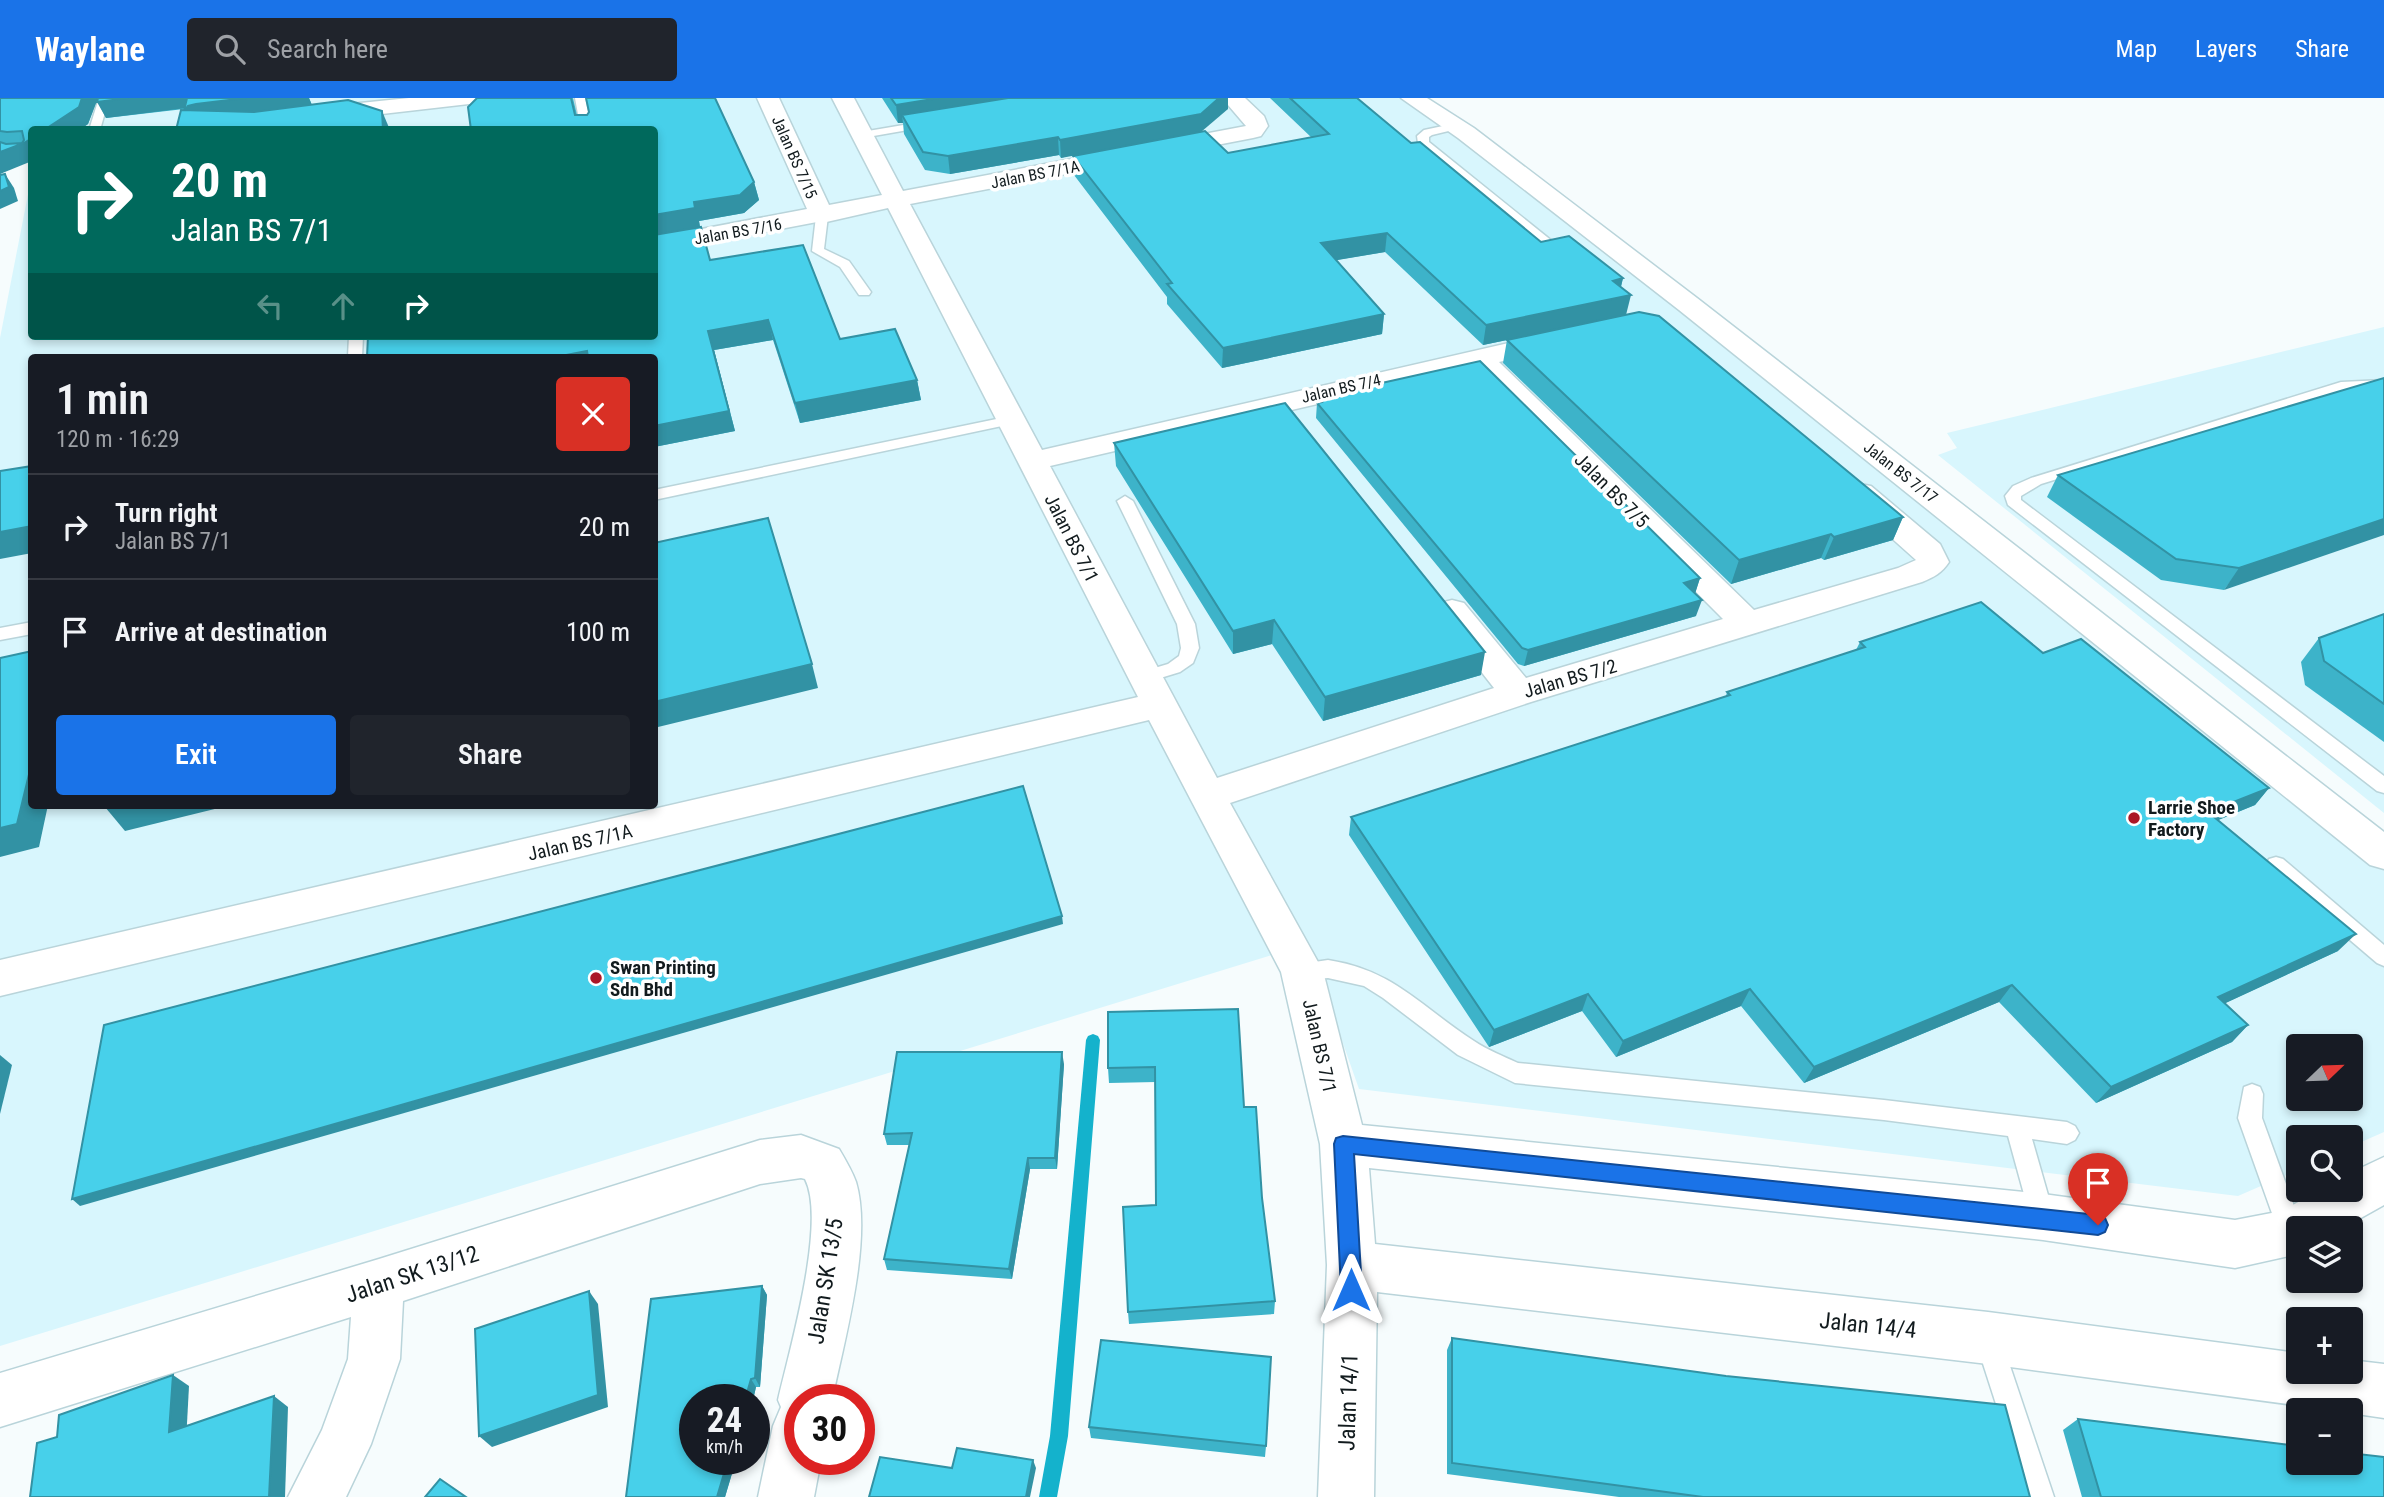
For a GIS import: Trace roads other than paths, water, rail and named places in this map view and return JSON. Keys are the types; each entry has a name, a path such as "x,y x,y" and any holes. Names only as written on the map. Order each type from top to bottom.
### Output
{"street":[{"path":"300,116 440,111 469,98"},
{"name":"Jalan BS 7/15","path":"768,98 822,216"},
{"name":"Jalan BS 7/1","path":"843,98 1207,796 1302,971 1343,1144 1352,1265"},
{"name":"Jalan BS 7/1A","path":"897,200 1253,131 1257,126 1256,121 1233,98"},
{"name":"Jalan BS 7/17","path":"1412,98 1457,126 1689,304 2384,854"},
{"name":"Jalan BS 7/16","path":"658,245 897,200"},
{"name":"Jalan BS 7/4","path":"1032,461 1578,335"},
{"name":"Jalan BS 7/5","path":"1478,357 1747,623"},
{"path":"1284,402 1310,434"},
{"name":"Jalan BS 7/2","path":"1207,796 1518,693 1910,575 1925,569 1933,562 1929,551 1842,478"},
{"path":"1431,585 1518,693"},
{"name":"Jalan BS 7/1A","path":"0,978 1152,691"},
{"path":"1343,1144 2043,1217 2235,1244 2286,1232"},
{"name":"Jalan SK 13/12","path":"0,1400 379,1284 760,1162 810,1157 823,1165"},
{"name":"Jalan SK 13/5","path":"808,1384 838,1216 834,1186 823,1165"},
{"path":"2320,1216 2384,1179"},
{"name":"Jalan 14/4","path":"1352,1265 1988,1338 2384,1391"},
{"name":"Jalan 14/1","path":"1346,1497 1352,1265"},
{"path":"316,1497 344,1444 374,1359 379,1284"},
{"path":"786,1497 790,1475"}],"lane":[{"path":"95,126 104,98"},
{"path":"580,98 586,126"},
{"path":"862,135 941,122"},
{"path":"1457,126 1428,132 1423,136 1424,142 1548,244"},
{"path":"822,216 812,252 845,264 864,292"},
{"path":"2384,384 2346,385 2036,481 2018,489 2013,496 2014,502 2384,786"},
{"path":"658,494 1011,420"},
{"path":"1125,500 1186,624 1190,648 1187,659 1174,668 1152,691"},
{"path":"0,634 28,629"},
{"path":"2276,865 2384,957"},
{"path":"1302,971 1317,968 1349,970 1379,982 1466,1048 1515,1073 1884,1110 2067,1133"},
{"path":"2252,1094 2250,1118 2290,1216"},
{"path":"2017,1127 2043,1217"},
{"path":"1988,1338 2040,1497"}],"waterway":[{"path":"1048,1497 1059,1436 1093,1040"}],"place":[{"name":"Larrie Shoe Factory","path":"2134,818"},
{"name":"Swan Printing Sdn Bhd","path":"596,978"}]}
